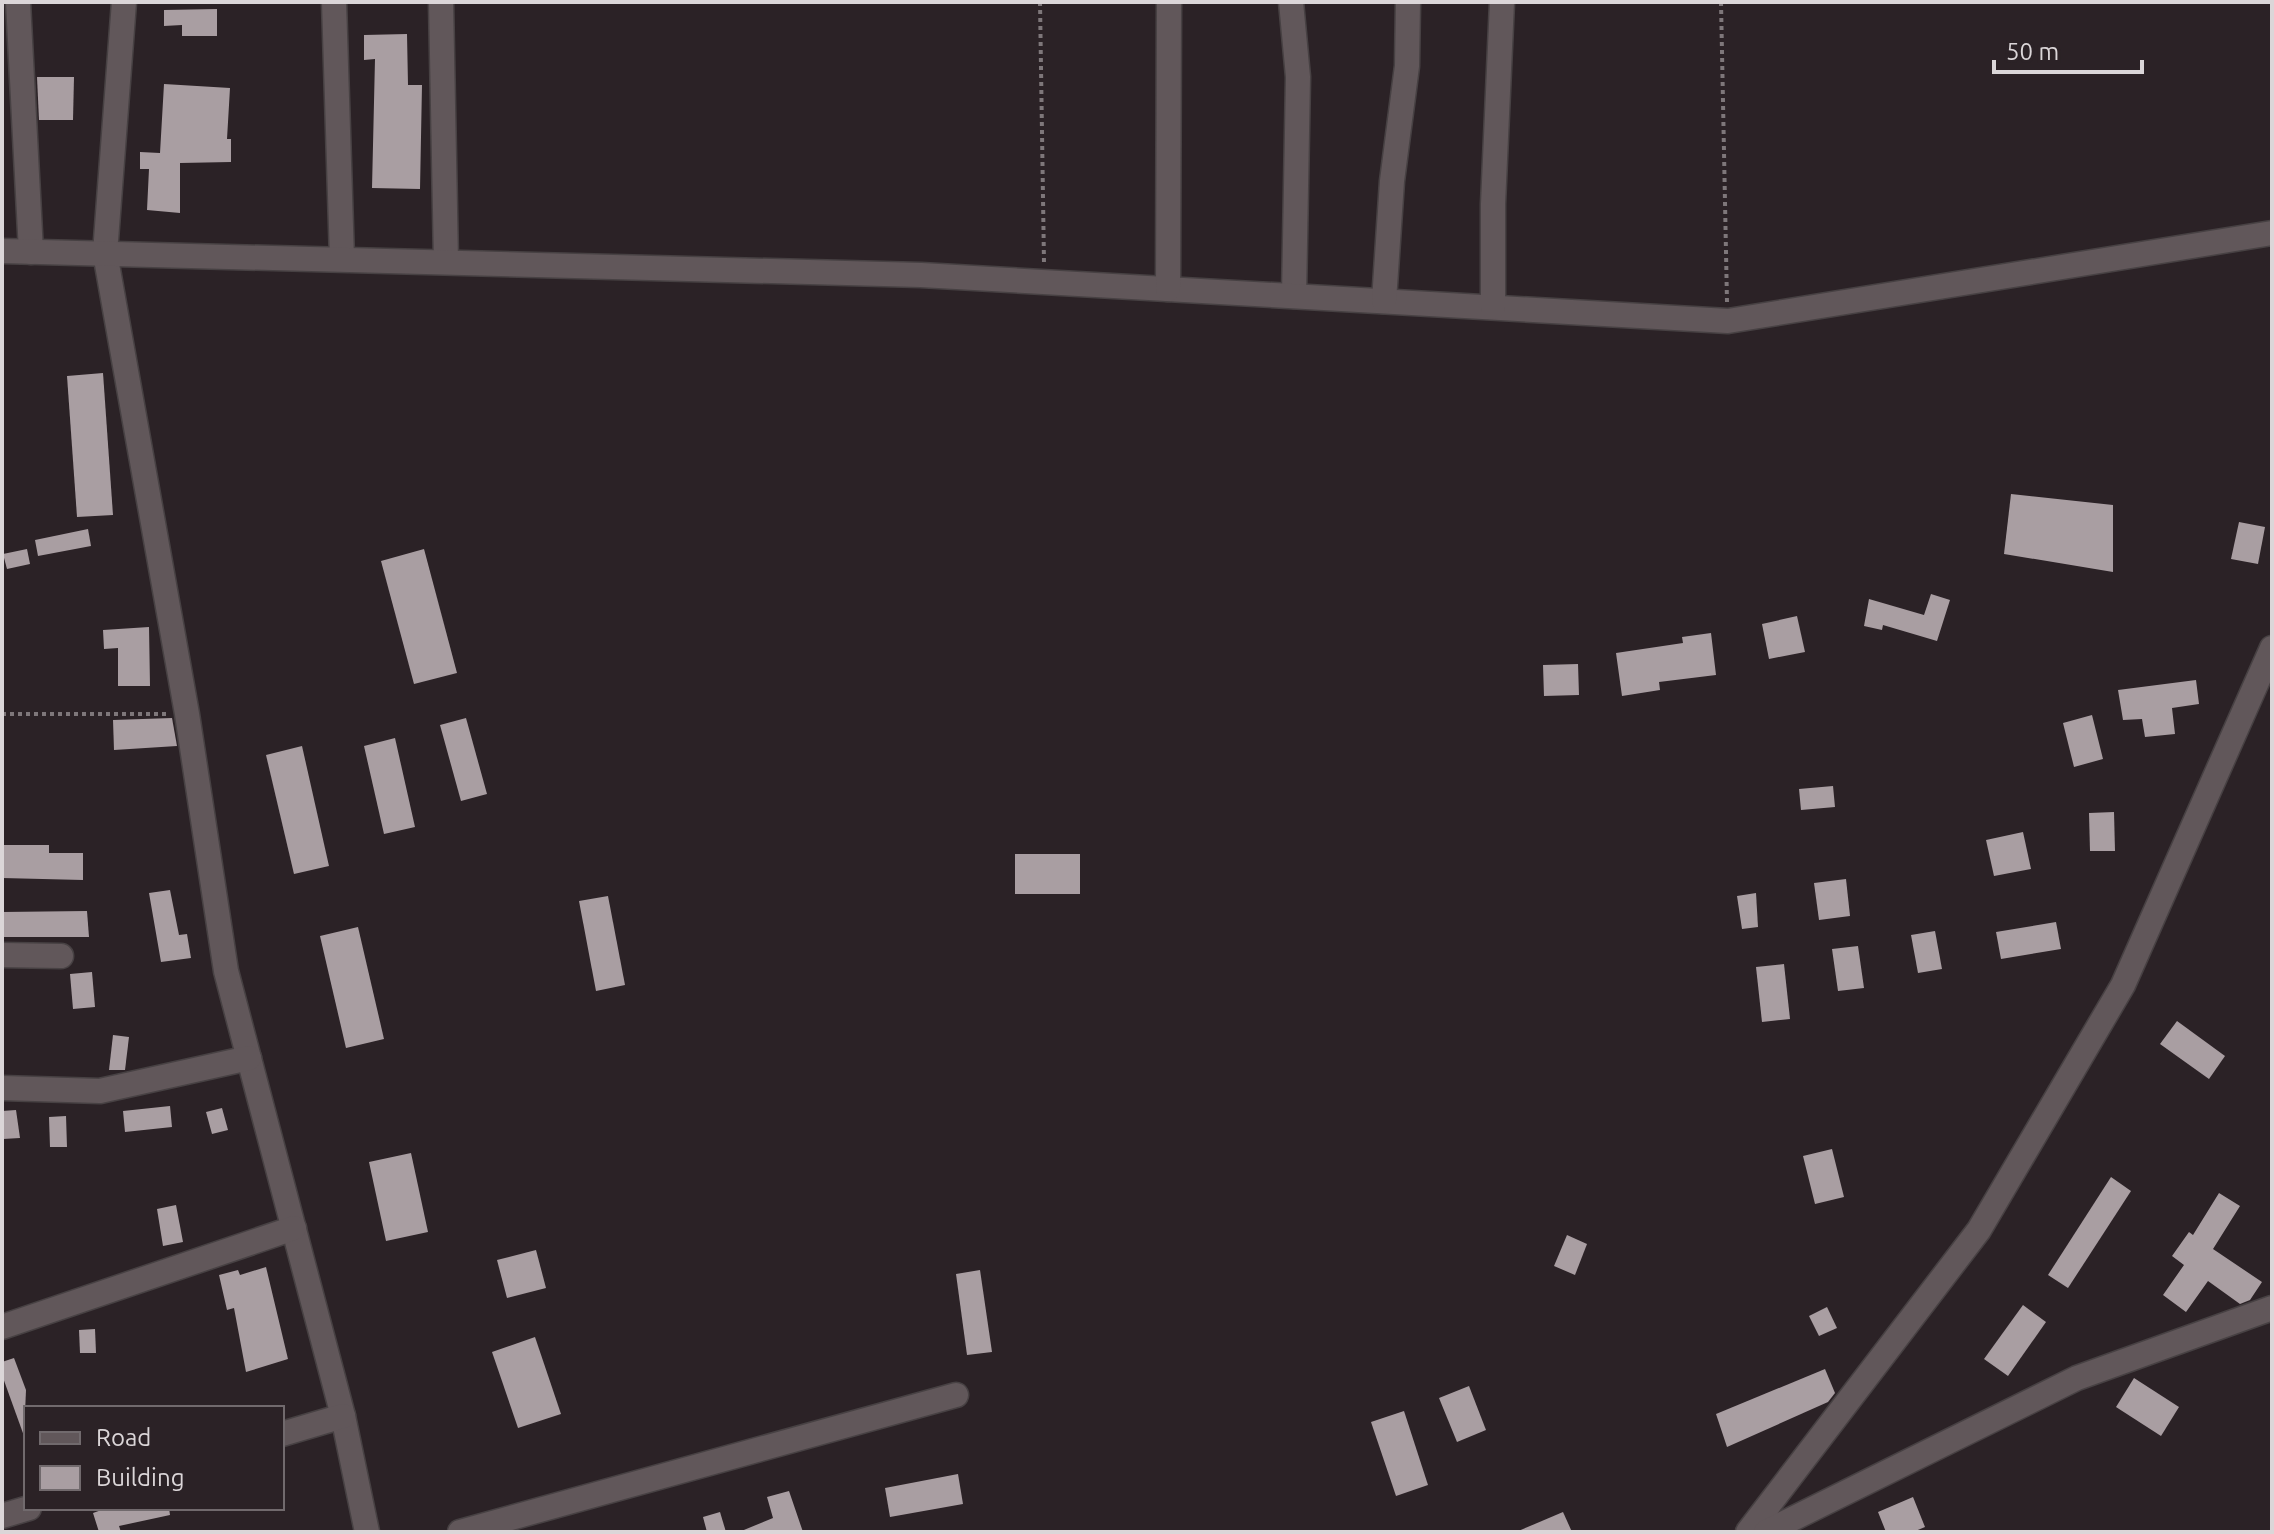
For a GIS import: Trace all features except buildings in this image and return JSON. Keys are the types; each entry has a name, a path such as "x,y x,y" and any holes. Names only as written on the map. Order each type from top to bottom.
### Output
{"street":[{"path":"18,2 31,252"},
{"path":"124,2 105,253 187,714 226,971 343,1416 367,1532"},
{"path":"334,2 342,259"},
{"path":"441,2 446,262"},
{"path":"1168,289 1169,2"},
{"path":"1291,2 1298,77 1294,296"},
{"path":"1384,301 1392,181 1407,66 1408,2"},
{"path":"1493,307 1493,204 1502,2"},
{"path":"2,251 921,275 1728,321 2272,233"},
{"path":"1748,1532 1979,1230 2123,985 2272,648"},
{"path":"2,955 61,956"},
{"path":"2,1088 100,1091 249,1058"},
{"path":"2,1327 294,1228"},
{"path":"1766,1532 2077,1378 2272,1308"},
{"path":"460,1532 956,1395"},
{"path":"284,1433 343,1416"},
{"path":"2,1516 24,1509"}],"path":[{"path":"1040,2 1044,282"},
{"path":"1721,2 1728,321"},
{"path":"2,714 187,714"}]}
